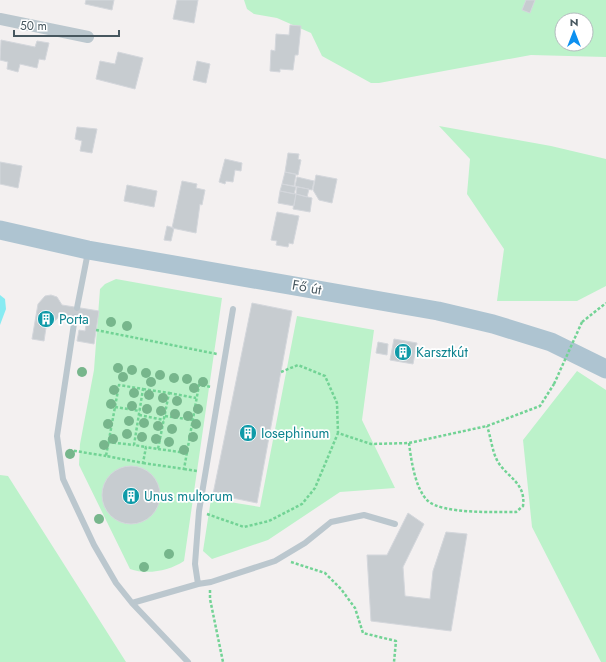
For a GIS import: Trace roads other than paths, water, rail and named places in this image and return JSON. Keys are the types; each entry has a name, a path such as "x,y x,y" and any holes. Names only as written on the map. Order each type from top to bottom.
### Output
{"main road":[{"name":"Fő út","path":"0,230 88,250 438,311 493,324 551,342 606,369"}],"street":[{"path":"0,19 88,37"}],"lane":[{"path":"77,308 88,250"},
{"path":"198,584 195,564 199,511 234,309"},
{"path":"75,317 57,436 57,448 63,480 94,545 116,582 132,603 188,662"},
{"path":"132,603 198,584 211,582 275,561 305,543 331,522 364,515 395,524"}],"water":[{"path":"0,295 5,299 6,309 0,325"}],"place":[{"name":"Porta","path":"46,319"},
{"name":"Karsztkút","path":"403,352"},
{"name":"Iosephinum","path":"248,433"},
{"name":"Unus multorum","path":"131,496"}]}
